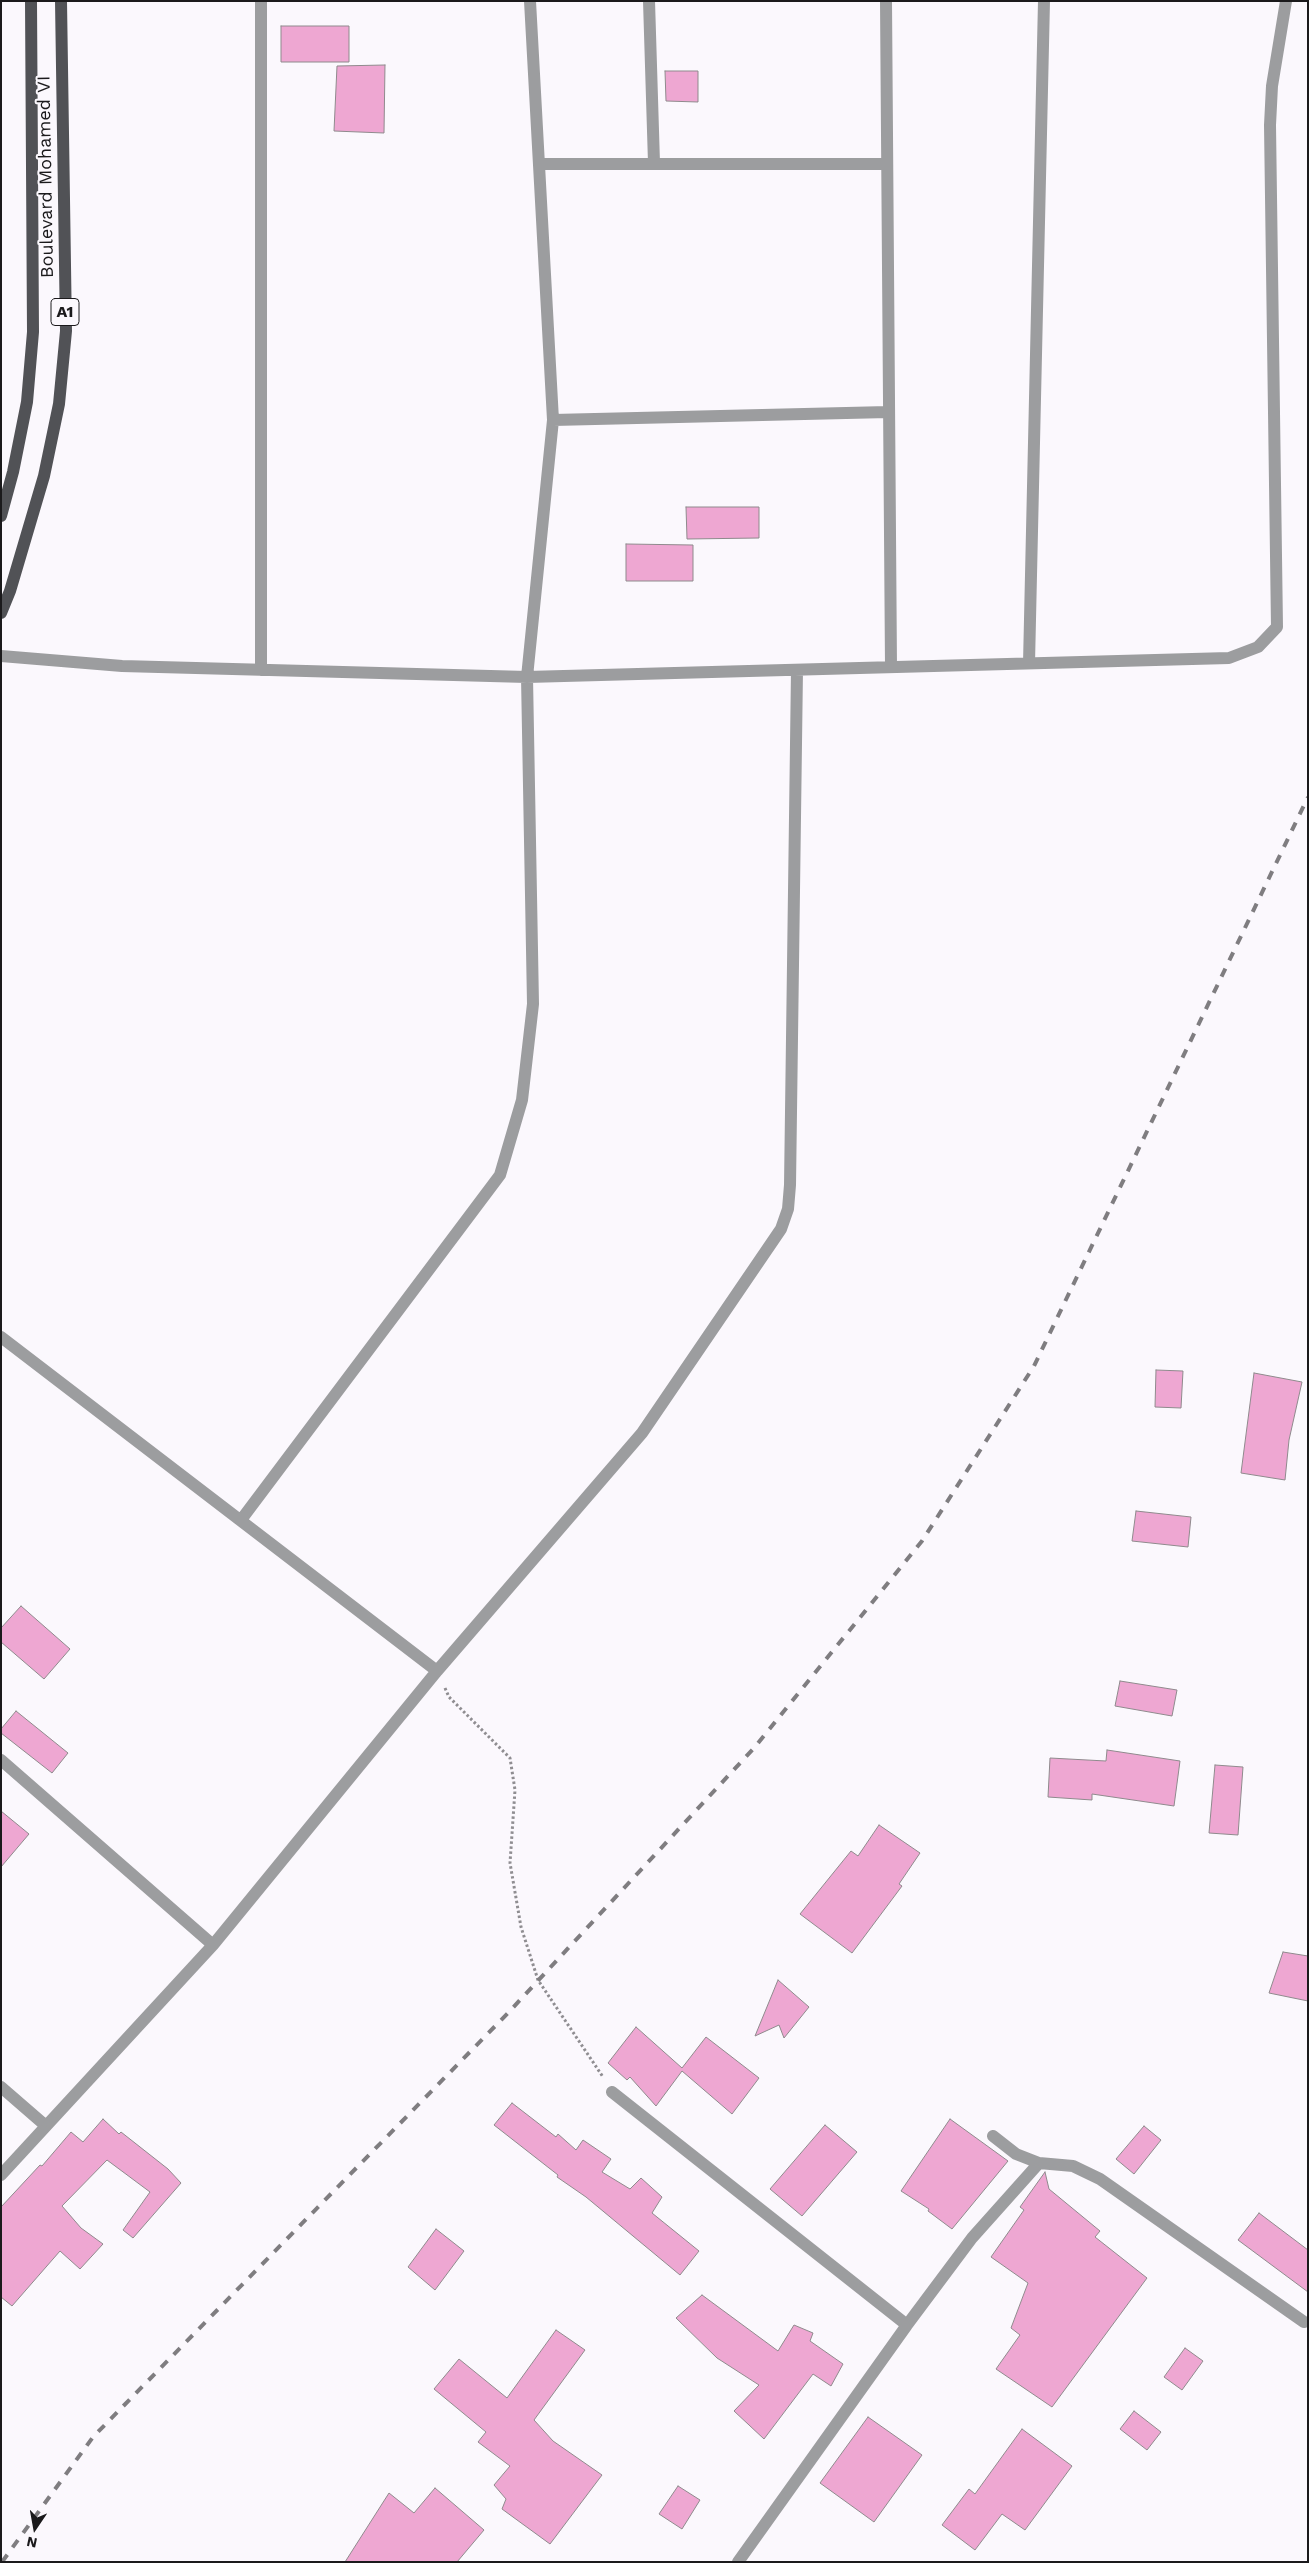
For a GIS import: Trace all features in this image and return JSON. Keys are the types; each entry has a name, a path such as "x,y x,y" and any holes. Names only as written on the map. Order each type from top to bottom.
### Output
{"main road":[{"name":"Boulevard Mohamed VI","path":"1,516 13,472 27,402 33,332 31,1"},
{"name":"Boulevard Mohamed VI","path":"1,613 10,591 41,486 60,404 66,331 61,1"}],"street":[{"path":"261,1 261,670"},
{"path":"241,1520 500,1175 522,1100 533,1004 527,677 553,420 530,1"},
{"path":"649,1 654,163"},
{"path":"886,1 891,667"},
{"path":"1029,663 1044,1"},
{"path":"1,656 122,666 527,677 1229,658 1258,647 1277,628 1270,125 1272,86 1286,1"},
{"path":"539,164 886,164"},
{"path":"553,420 888,412"},
{"path":"1,2175 213,1945 437,1672 642,1433 781,1229 788,1210 797,670"},
{"path":"1,1337 437,1672"},
{"path":"1,1760 213,1945"},
{"path":"1,2087 46,2126"},
{"path":"612,2092 907,2325"},
{"path":"993,2136 1016,2154 1039,2163 1072,2166 1100,2179 1304,2322"},
{"path":"738,2562 907,2325 972,2238 1039,2163"}],"path":[{"path":"437,1672 449,1697 510,1758 516,1790 510,1863 521,1927 538,1980 612,2092"}],"building":[{"path":"281,26 349,26 349,62 281,62"},
{"path":"385,65 384,133 334,131 337,66"},
{"path":"665,71 698,71 698,102 666,101"},
{"path":"686,507 759,507 759,538 687,539"},
{"path":"626,544 693,545 693,581 626,581"},
{"path":"1156,1370 1183,1371 1181,1408 1155,1407"},
{"path":"1254,1373 1302,1382 1289,1440 1285,1480 1241,1473"},
{"path":"1136,1511 1191,1517 1188,1547 1132,1541"},
{"path":"21,1606 70,1649 44,1679 1,1642 1,1628"},
{"path":"1120,1681 1177,1690 1172,1716 1115,1706"},
{"path":"16,1711 68,1753 52,1773 1,1733 1,1729"},
{"path":"1107,1750 1180,1761 1174,1806 1092,1794 1092,1800 1048,1797 1050,1758 1106,1761"},
{"path":"1215,1765 1243,1767 1238,1835 1209,1833"},
{"path":"1,1811 29,1834 1,1867"},
{"path":"879,1825 920,1853 899,1884 902,1886 852,1953 800,1914 851,1851 858,1856"},
{"path":"1283,1952 1308,1956 1308,2001 1269,1993"},
{"path":"778,1980 809,2007 784,2038 779,2025 755,2036"},
{"path":"636,2027 682,2068 706,2037 759,2078 732,2114 682,2071 656,2106 630,2077 627,2080 608,2063"},
{"path":"512,2103 556,2137 558,2134 576,2150 583,2140 611,2159 602,2172 630,2189 641,2178 662,2197 652,2213 699,2251 680,2275 586,2197 557,2177 558,2175 494,2125"},
{"path":"103,2119 119,2134 121,2132 168,2169 181,2183 133,2238 123,2230 150,2192 107,2160 62,2206 81,2228 103,2244 80,2269 60,2251 12,2306 1,2297 1,2207 40,2165 42,2166 71,2132 83,2142"},
{"path":"950,2119 1008,2161 952,2229 928,2211 929,2209 901,2191"},
{"path":"825,2125 857,2152 802,2216 770,2189"},
{"path":"1144,2126 1161,2140 1134,2174 1116,2159"},
{"path":"1045,2172 1049,2189 1100,2231 1095,2237 1147,2278 1052,2407 996,2369 1020,2335 1011,2328 1028,2283 991,2257 1024,2210 1020,2207"},
{"path":"1259,2213 1308,2250 1308,2292 1238,2240"},
{"path":"436,2229 464,2251 435,2290 408,2267"},
{"path":"702,2295 778,2351 794,2325 813,2333 810,2341 843,2364 831,2386 813,2374 764,2439 734,2411 759,2385 717,2358 676,2318"},
{"path":"556,2330 585,2350 534,2420 553,2441 602,2475 550,2544 502,2509 506,2499 494,2485 510,2466 478,2442 486,2432 434,2389 459,2359 507,2398"},
{"path":"1185,2348 1203,2361 1182,2390 1164,2377"},
{"path":"1134,2411 1161,2432 1147,2450 1120,2429"},
{"path":"868,2417 922,2455 874,2522 820,2483"},
{"path":"1022,2429 1072,2466 1025,2530 1002,2514 975,2550 942,2525 969,2489 975,2494"},
{"path":"678,2486 700,2500 682,2529 659,2514"},
{"path":"435,2488 484,2530 457,2562 345,2562 389,2493 414,2513"}],"railway":[{"path":"2,2562 93,2437 508,2013 754,1748 922,1541 1034,1366 1308,797"}]}
